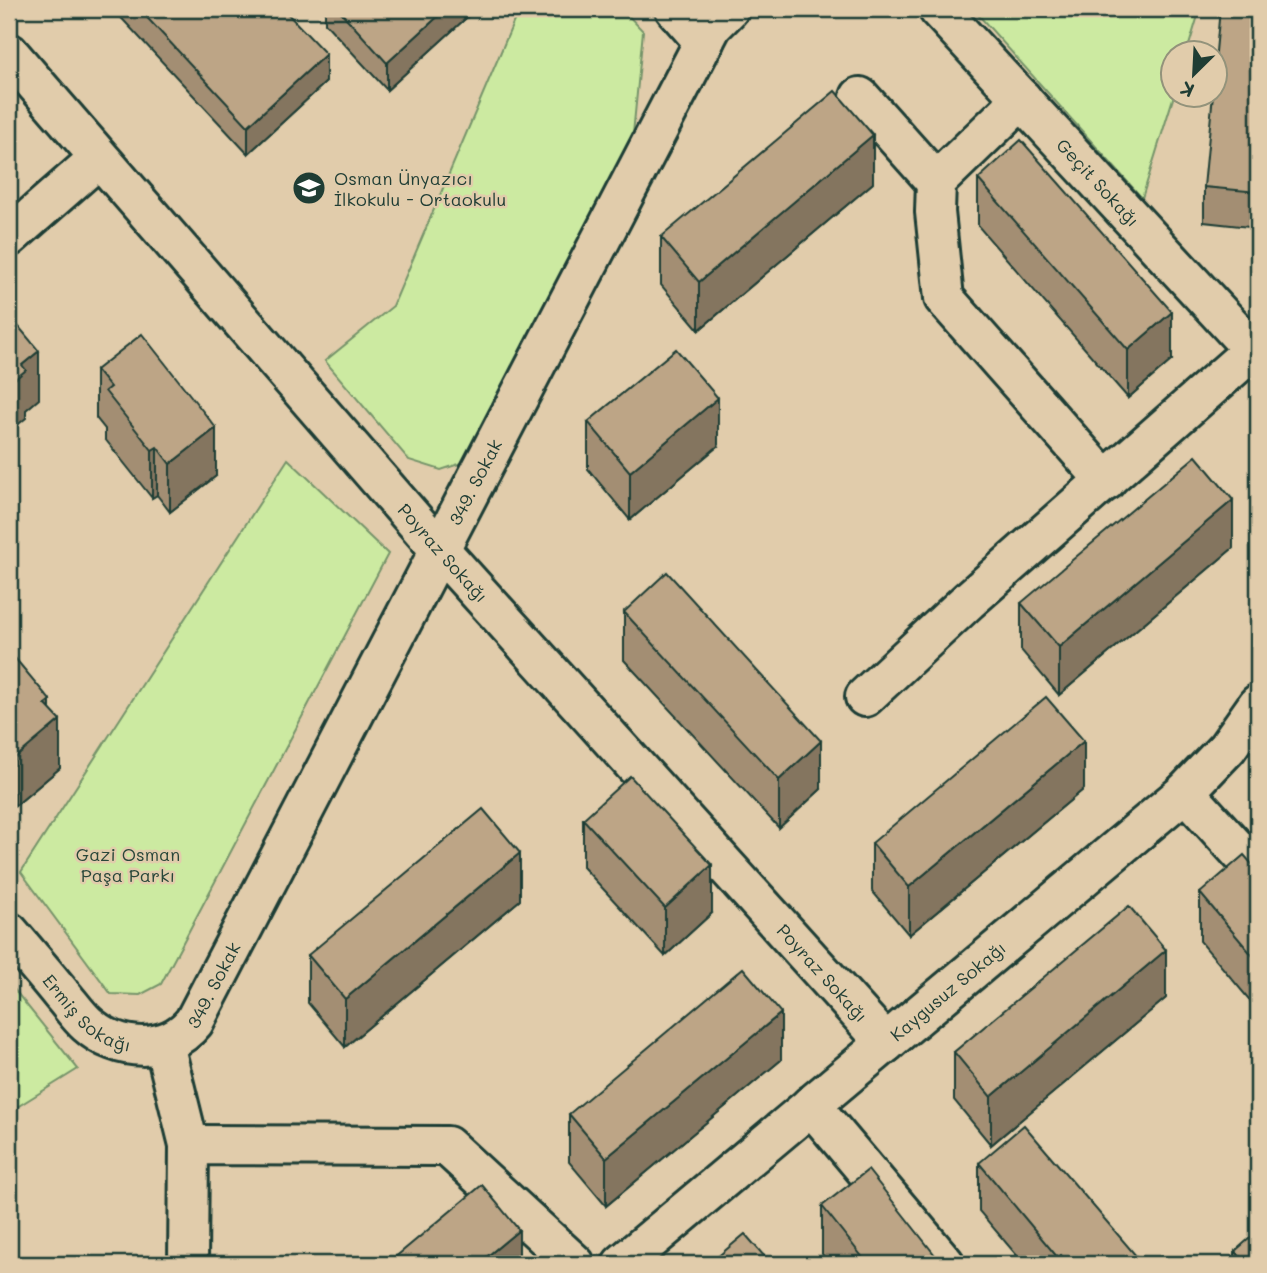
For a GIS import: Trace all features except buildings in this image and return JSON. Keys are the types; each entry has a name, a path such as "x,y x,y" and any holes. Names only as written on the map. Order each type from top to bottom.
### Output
{"street":[{"path":"675,9 704,42"},
{"name":"349. Sokak","path":"156,1045 181,1036 194,1022 712,26 730,9"},
{"name":"Geçit Sokağı","path":"938,9 1256,353"},
{"name":"Poyraz Sokağı","path":"9,53 440,550 886,1043"},
{"path":"860,97 936,182 935,212 944,298 1105,481"},
{"path":"936,182 1022,99"},
{"path":"9,237 99,158"},
{"path":"865,697 968,601 1256,353"},
{"name":"Kaygusuz Sokağı","path":"622,1264 1185,792 1227,748 1258,704"},
{"path":"1185,792 1258,872"},
{"name":"Ermiş Sokağı","path":"13,944 87,1024 131,1046 156,1045 189,1145 188,1264"},
{"path":"811,1105 945,1264"},
{"path":"189,1145 447,1146 575,1264"}],"green space":[{"path":"519,9 622,9 643,31 633,134 474,459 441,470 409,460 325,361 393,306"},
{"path":"973,9 1200,9 1191,38 1158,38 1158,108 1170,108 1142,198"},
{"path":"1200,9 1258,9 1258,20"},
{"name":"Gazi Osman Paşa Parkı","path":"288,459 388,554 161,984 140,995 111,994 21,872"},
{"path":"13,988 78,1069 9,1112 9,991"}],"place":[{"name":"Osman Ünyazıcı İlkokulu - Ortaokulu","path":"309,188"}]}
